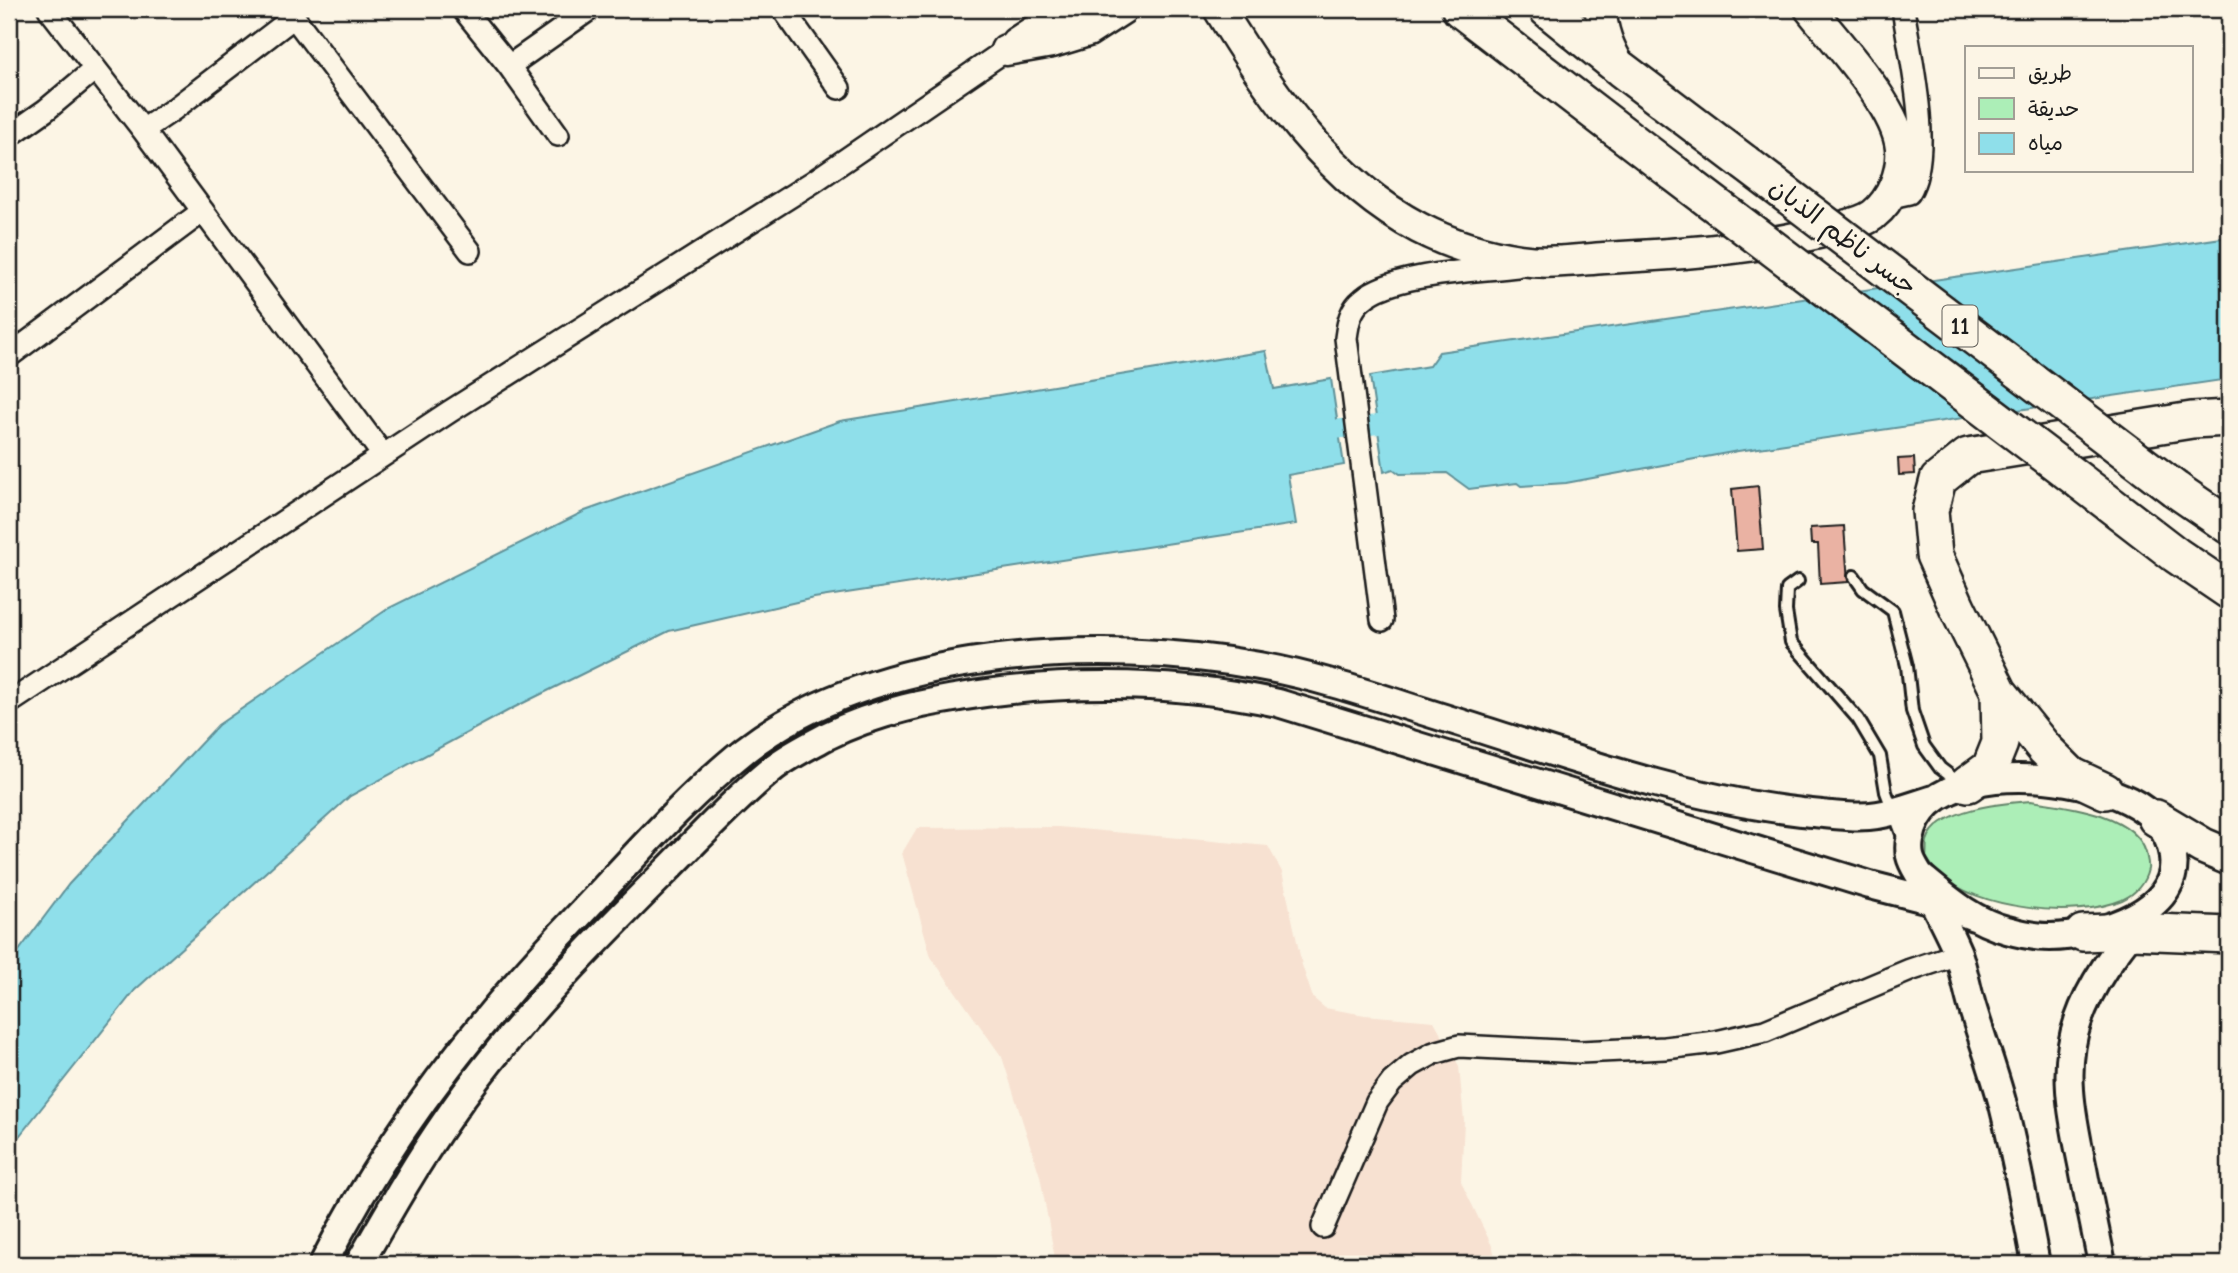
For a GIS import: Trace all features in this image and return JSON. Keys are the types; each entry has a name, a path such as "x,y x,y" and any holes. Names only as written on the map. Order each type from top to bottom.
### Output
{"highway":[{"name":"جسر ناظم الذبان","path":"1460,9 2176,555 2229,591"},
{"name":"11","path":"1547,9 1621,69"},
{"name":"جسر ناظم الذبان","path":"1621,69 2175,489 2229,526"},
{"path":"2105,791 2071,775 2037,740 1999,692 1934,555 1930,511 1938,480 1968,456 2192,420 2229,418"},
{"path":"1966,785 1990,768 2000,743 1999,692"},
{"path":"2156,818 2229,858"},
{"path":"2083,933 2141,919 2229,935"}],"main road":[{"path":"1006,50 1068,9"},
{"path":"1006,50 1052,42 1088,31 1122,9"},
{"path":"1219,9 1297,124 1323,153 1377,202 1399,217 1445,240 1495,255 1547,262 1679,254 1798,239 1860,222 1874,215 1896,182 1901,150 1898,132 1888,112 1810,9"},
{"path":"1601,9 1604,31 1621,69"},
{"path":"1789,9 1878,124 1891,150 1896,182"}],"street":[{"path":"49,9 143,130 383,455"},
{"path":"463,9 509,66 558,135"},
{"path":"509,66 590,9"},
{"path":"783,9 839,88"},
{"path":"1896,182 1900,195 1909,193 1915,183 1920,137 1903,9"},
{"path":"143,130 174,109 291,13 470,251"},
{"path":"9,703 383,455 813,182 1006,50"},
{"path":"9,136 46,110 95,69"},
{"path":"9,356 203,211"},
{"path":"1382,620 1346,338 1349,316 1361,300 1380,287 1407,280 1547,262"},
{"path":"334,1260 420,1104 479,1026 552,943 692,796 747,748 809,709 869,685 930,670 999,659 1130,652 1191,656 1262,666 1334,684 1612,770 1768,808 1875,816 1934,799 1966,785 1996,780 2037,779 2078,784 2105,791 2140,807 2156,818 2168,835 2173,854 2172,875 2164,893 2109,961 2092,988 2077,1023 2070,1060 2069,1097 2102,1264"},
{"path":"359,1264 402,1188 449,1116 510,1039 580,959 727,810 774,767 828,736 884,712 950,698 1074,684 1135,684 1231,693 1330,718 1870,885 1933,901 2005,930 2036,936 2083,933"},
{"path":"1934,799 1918,818 1909,841 1915,865 1958,954 2003,1104 2036,1264"},
{"path":"1915,865 1944,898 1974,917"},
{"path":"1323,1227 1377,1102 1392,1082 1412,1065 1434,1053 1459,1046 1580,1052 1665,1048 1716,1042 1765,1031 1910,970 1958,954"}],"lane":[{"path":"1854,576 1863,589 1893,611 1907,666 1912,711 1924,746 1940,768 1966,785"},
{"path":"1797,581 1787,589 1786,611 1791,642 1858,719 1880,756 1886,792 1915,865"}],"shaded area":[{"path":"1058,827 1268,846 1282,872 1302,965 1313,998 1325,1008 1365,1015 1434,1021 1459,1066 1464,1121 1461,1182 1493,1248 1496,1264 1056,1264 1040,1176 1002,1057 931,957 902,853 917,828"}],"green space":[{"path":"2031,801 2098,814 2128,829 2139,839 2148,861 2147,874 2139,888 2122,900 2102,906 2053,910 2027,908 1977,896 1956,886 1937,872 1926,857 1927,841 1933,830 1957,814 2005,803"}],"water":[{"path":"2229,237 2229,379 1738,451 1566,483 1521,486 1517,483 1469,489 1447,473 1400,474 1393,469 1384,472 1370,376 1429,366 1439,352"},
{"path":"1266,351 1274,389 1331,379 1344,465 1288,475 1296,524 814,598 669,631 513,708 350,796 135,990 9,1149 9,964 69,884 218,725 389,608 585,511 840,421"}],"building":[{"path":"1914,458 1915,474 1899,475 1898,459"},
{"path":"1758,486 1763,549 1737,551 1732,489"},
{"path":"1844,526 1848,582 1820,584 1818,544 1811,544 1810,528"}],"waterway":[{"path":"1312,432 1400,422"}]}
